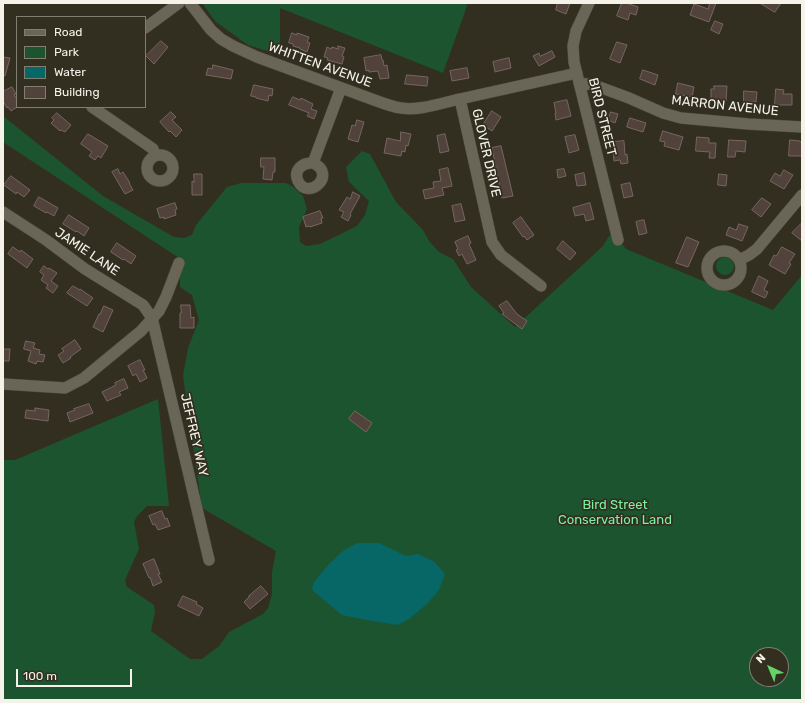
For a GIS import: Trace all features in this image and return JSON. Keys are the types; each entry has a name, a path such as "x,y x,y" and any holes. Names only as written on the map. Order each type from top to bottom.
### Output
{"street":[{"path":"146,27 179,3"},
{"name":"WHITTEN AVENUE","path":"190,3 211,30 221,39 234,46 257,57 385,104 402,108 412,108 424,107 460,99"},
{"name":"BIRD STREET","path":"589,3 576,31 573,46 574,62 618,240"},
{"name":"GLOVER DRIVE","path":"541,286 501,255 492,242 460,99 578,78"},
{"name":"MARRON AVENUE","path":"578,78 663,113 681,118 802,127"},
{"path":"313,163 341,88"},
{"path":"94,108 146,144 153,150 155,156"},
{"path":"739,260 757,249 802,195"},
{"name":"JAMIE LANE","path":"3,212 98,277 143,305 152,318"},
{"path":"3,384 65,388 84,378 141,331 159,311 179,263"},
{"name":"JEFFREY WAY","path":"152,318 209,560"}],"green space":[{"path":"202,3 468,3 443,73 280,8 280,55 248,45 216,22"},
{"name":"Bird Street Conservation Land","path":"3,116 103,196 174,237 184,238 192,235 196,225 227,187 241,183 286,183 292,186 303,196 307,209 299,227 300,242 306,246 320,244 357,226 365,215 369,201 349,182 346,167 362,151 370,154 396,202 423,230 429,241 439,252 453,259 471,287 515,327 603,246 609,236 623,234 622,244 626,249 773,310 802,275 802,700 3,700 3,460 15,460 158,399 169,506 147,506 137,516 134,522 139,549 125,580 127,587 154,605 155,612 151,631 190,659 202,659 219,646 229,632 263,614 268,608 272,594 272,572 276,551 202,508 183,376 188,348 199,320 192,295 180,287 180,266 182,260 3,142"},
{"path":"725,257 731,260 734,266 731,272 725,275 719,272 716,266 719,260"}],"water":[{"path":"357,543 379,543 406,556 418,554 435,562 445,574 439,590 427,604 409,619 398,625 342,615 312,590 314,582 329,564 343,551"}],"building":[{"path":"558,3 570,3 566,14 556,10"},
{"path":"622,3 638,7 636,15 630,13 628,20 617,16"},
{"path":"710,3 716,3 709,22 690,15 694,4 708,9"},
{"path":"760,3 781,3 775,12"},
{"path":"715,21 723,24 719,34 711,30"},
{"path":"292,33 309,37 307,42 310,43 307,52 289,43"},
{"path":"161,41 168,47 154,64 146,56"},
{"path":"617,42 627,45 620,63 610,59"},
{"path":"338,46 345,48 342,56 344,57 342,64 327,60 328,58 324,57 327,47 331,49 332,47 338,49"},
{"path":"552,51 555,57 539,66 533,56 539,53 540,56"},
{"path":"381,55 384,66 387,65 389,78 380,79 378,71 366,71 364,58"},
{"path":"3,57 10,58 5,76 3,75"},
{"path":"509,58 511,68 495,72 493,62"},
{"path":"213,65 233,70 231,79 206,75 208,68 212,69"},
{"path":"467,68 469,78 452,81 450,71"},
{"path":"643,70 658,75 655,85 640,79"},
{"path":"407,75 428,77 427,86 405,84"},
{"path":"678,83 694,87 692,97 676,94"},
{"path":"254,85 273,89 272,96 269,95 268,101 251,96"},
{"path":"714,86 727,86 726,101 711,100 711,89 714,89"},
{"path":"12,87 16,94 14,95 16,98 16,108 11,111 8,107 7,108 3,101 3,92"},
{"path":"776,89 784,90 783,94 792,94 792,105 775,105"},
{"path":"744,91 757,92 756,102 744,102"},
{"path":"293,97 300,100 301,98 313,104 311,109 317,111 314,119 307,116 309,113 289,105"},
{"path":"567,100 571,116 556,120 554,103"},
{"path":"492,111 501,117 492,131 483,125"},
{"path":"171,112 176,117 172,120 182,130 176,137 160,122"},
{"path":"611,112 618,114 615,123 608,120"},
{"path":"57,113 71,125 65,132 60,131 51,123 54,120 52,118"},
{"path":"630,118 646,123 643,132 627,127"},
{"path":"357,120 364,122 358,142 348,139 352,125 355,126"},
{"path":"663,131 683,137 679,150 664,146 665,142 660,141"},
{"path":"401,132 411,134 408,146 406,145 405,152 402,151 401,156 384,153 387,138 400,141"},
{"path":"88,134 108,146 101,158 98,156 95,160 89,156 92,152 81,144"},
{"path":"445,134 449,151 440,153 437,136"},
{"path":"575,135 579,150 569,153 565,137"},
{"path":"697,137 709,138 709,143 716,143 715,158 709,158 710,152 696,151"},
{"path":"729,140 746,141 745,152 736,151 735,157 728,157"},
{"path":"790,140 802,142 802,156 789,156"},
{"path":"624,141 625,155 627,154 628,163 621,164 620,160 614,161 614,142"},
{"path":"501,146 513,196 502,198 492,148"},
{"path":"261,158 275,158 275,172 273,172 272,180 263,179 264,167 261,167"},
{"path":"448,168 452,186 442,188 444,195 425,199 423,190 434,188 433,182 441,181 439,170"},
{"path":"118,169 120,174 123,172 133,190 125,194 112,172"},
{"path":"564,169 566,176 558,178 557,170"},
{"path":"784,170 793,175 784,189 770,181 775,173 780,176"},
{"path":"584,173 586,185 577,186 575,175"},
{"path":"194,174 202,174 202,195 192,195 192,181 194,182"},
{"path":"719,174 727,175 726,186 718,185"},
{"path":"11,176 30,190 24,197 17,192 16,194 4,185"},
{"path":"630,183 633,196 624,198 621,185"},
{"path":"353,192 360,196 350,214 351,215 348,221 341,217 344,212 339,210 347,197 350,199"},
{"path":"39,197 58,208 54,216 34,206"},
{"path":"762,198 771,204 761,217 752,210"},
{"path":"175,203 177,209 175,210 176,215 164,219 164,217 160,218 157,209"},
{"path":"590,203 594,219 586,221 584,214 575,216 573,208"},
{"path":"461,204 465,220 455,222 452,206"},
{"path":"320,211 323,218 321,218 322,223 306,227 303,217"},
{"path":"69,215 89,228 84,236 63,224"},
{"path":"521,217 534,235 527,240 513,223"},
{"path":"644,220 647,233 639,235 636,222"},
{"path":"802,223 802,241 792,233"},
{"path":"739,224 748,227 742,241 726,235 729,227 736,230"},
{"path":"468,236 471,243 469,244 476,260 467,264 462,254 459,256 456,250 458,249 455,242"},
{"path":"687,237 699,242 688,267 676,263"},
{"path":"563,241 576,253 570,260 557,249"},
{"path":"117,243 136,256 131,264 111,252"},
{"path":"13,247 20,252 21,250 33,259 27,268 8,254"},
{"path":"782,247 795,254 789,263 791,264 785,274 769,265 774,255 776,256"},
{"path":"44,266 57,273 51,281 58,286 53,293 46,288 48,285 41,280 44,275 40,272"},
{"path":"759,276 768,281 764,290 768,292 765,298 752,292"},
{"path":"73,286 93,298 87,306 67,293"},
{"path":"507,301 517,314 527,321 522,329 502,314 504,313 499,306"},
{"path":"181,305 190,305 191,318 194,317 194,328 180,328"},
{"path":"104,306 113,310 103,332 93,327"},
{"path":"75,340 81,349 63,363 58,355 64,351 62,349"},
{"path":"26,341 35,343 33,348 40,350 39,354 45,355 43,362 37,361 36,364 28,361 31,351 24,349"},
{"path":"3,349 10,349 9,361 3,361"},
{"path":"140,360 147,378 140,382 136,374 133,376 128,366"},
{"path":"124,379 128,388 119,392 121,395 107,401 102,392"},
{"path":"89,404 93,413 70,422 67,413"},
{"path":"35,408 49,410 48,421 25,418 26,410 35,411"},
{"path":"355,411 372,423 366,432 349,419"},
{"path":"162,511 170,526 158,530 155,524 153,525 149,516"},
{"path":"154,559 162,582 153,586 143,564"},
{"path":"261,586 268,594 250,609 244,602"},
{"path":"183,596 197,602 196,604 203,608 199,616 178,606"}]}
